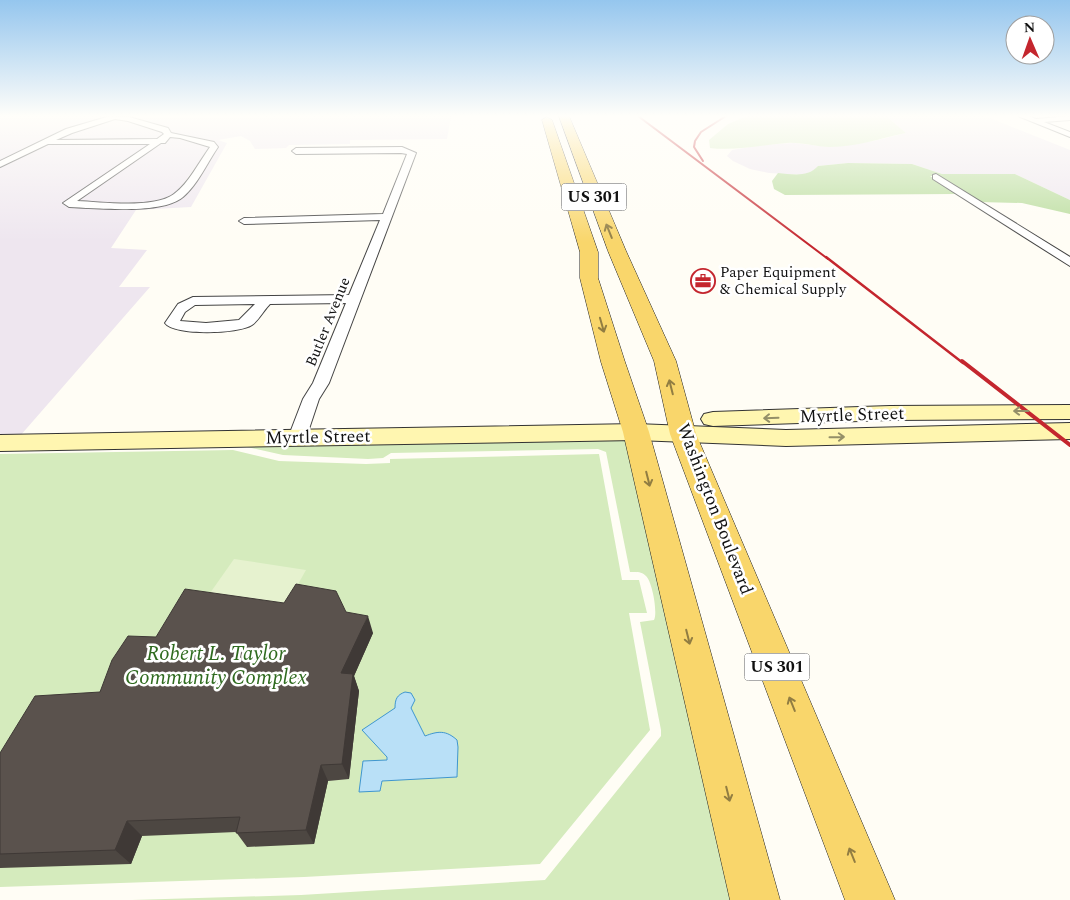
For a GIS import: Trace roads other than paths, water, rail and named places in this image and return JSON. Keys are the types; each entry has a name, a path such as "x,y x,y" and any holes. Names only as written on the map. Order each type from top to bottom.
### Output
{"main road":[{"name":"US 301","path":"559,158 589,252 589,278 613,362 636,432 755,900"},
{"name":"Washington Boulevard","path":"580,158 615,247 665,361 682,429 870,900"}],"street":[{"path":"0,164 12,158"},
{"path":"135,158 68,203 145,205 168,201 178,196 206,158"},
{"name":"Butler Avenue","path":"298,438 311,399 321,383 410,158"},
{"path":"936,177 1070,262"},
{"path":"244,221 386,217"},
{"path":"266,300 248,322 242,324 195,327 180,326 172,323 180,310 187,303 193,301 266,300 354,300"},
{"name":"Myrtle Street","path":"682,429 697,420 890,413 1070,412"},
{"name":"Myrtle Street","path":"0,443 636,432 682,429 786,438 1070,431"}],"water":[{"path":"405,692 411,693 415,700 411,708 425,736 442,732 449,734 457,740 457,777 382,781 380,791 359,792 363,761 387,760 387,757 362,730 395,708 397,698"}],"railway":[{"path":"694,158 828,259"},
{"path":"826,257 963,363"},
{"path":"962,361 1070,445"}],"place":[{"name":"Paper Equipment & Chemical Supply","path":"703,281"}],"park label":[{"name":"Robert L. Taylor Community Complex","path":"216,666"}]}
